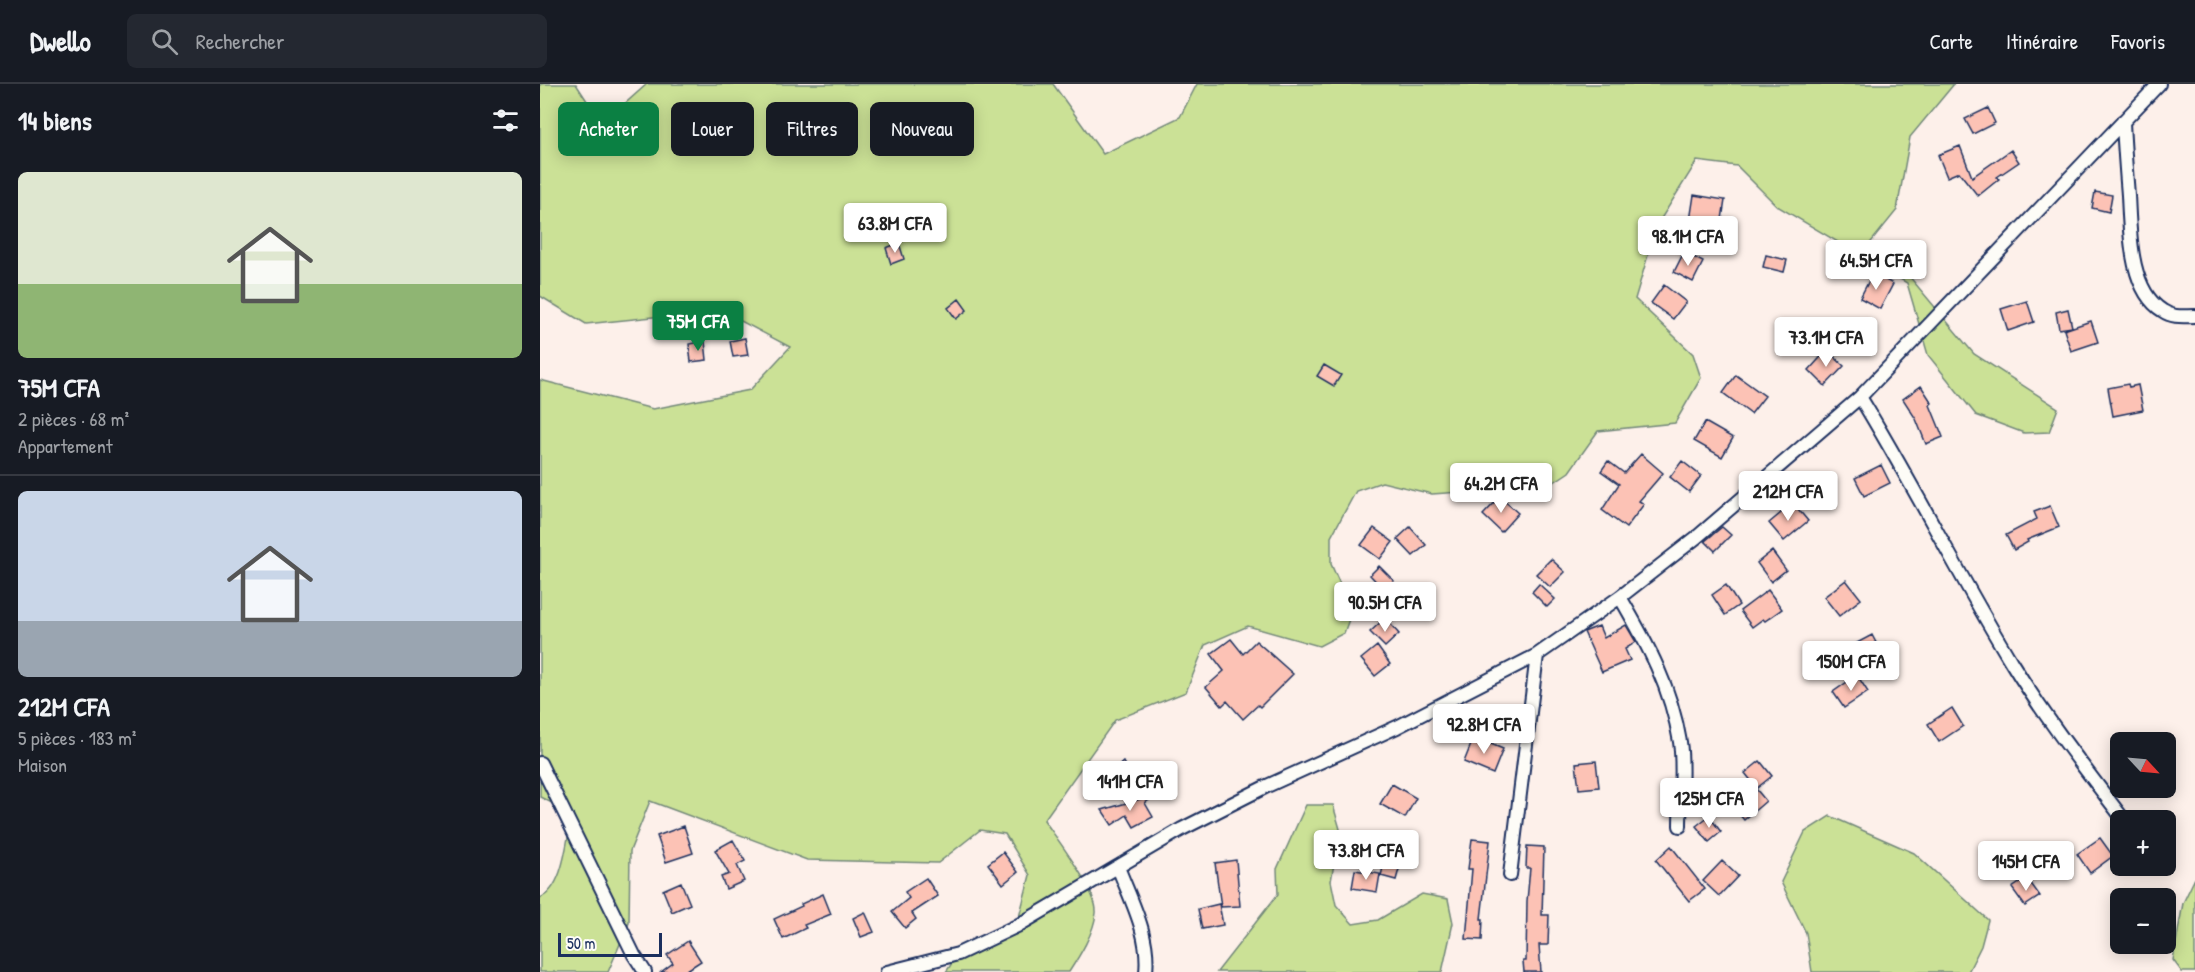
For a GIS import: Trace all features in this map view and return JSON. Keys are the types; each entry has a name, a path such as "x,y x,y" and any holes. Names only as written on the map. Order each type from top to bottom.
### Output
{"street":[{"path":"887,972 958,954 1017,926 1214,813 1267,786 1397,727 1537,655 1620,597 1697,537 1860,397 2159,84"},
{"path":"2123,121 2132,252 2139,278 2151,301 2163,311 2173,316 2195,316"},
{"path":"1860,397 2014,666 2083,767 2116,810"},
{"path":"1620,597 1653,655 1670,696 1680,745 1680,826"},
{"path":"1510,875 1537,655"},
{"path":"540,763 634,955 645,972"},
{"path":"1118,867 1142,928 1148,958 1146,972"}],"green space":[{"path":"540,84 576,84 588,102 558,102 558,156 659,156 659,102 627,102 647,84 1053,84 1103,154 1180,117 1197,84 1954,84 1910,137 1897,210 1867,247 1909,276 1974,354 2058,408 2049,432 2024,433 1976,415 1928,355 1907,283 1777,206 1737,166 1697,161 1657,225 1635,299 1693,354 1701,378 1675,423 1598,431 1569,472 1548,486 1432,494 1382,482 1356,491 1331,537 1331,564 1352,611 1344,633 1319,646 1248,626 1205,645 1186,692 1115,720 1044,820 1084,879 1095,904 1095,921 1082,951 1069,972 946,972 958,954 1017,925 1030,875 1005,834 980,830 938,863 807,860 650,801 630,851 629,923 608,972 540,972 540,898 553,886 558,877 565,856 570,826 556,805 540,797 540,380 653,409 750,390 790,347 720,310 586,324 540,296"},
{"path":"1306,805 1333,805 1340,829 1331,881 1336,905 1353,924 1378,920 1422,894 1448,899 1453,923 1442,972 1217,972 1278,894 1277,869"},
{"path":"1830,816 1914,853 1988,920 1981,946 1968,972 1812,972 1806,933 1781,882 1805,832"},
{"path":"2195,878 2195,972 2182,972 2173,960 2176,954 2183,903"}],"building":[{"path":"1988,108 1995,123 1973,134 1965,119"},
{"path":"1960,146 1972,177 2011,150 2019,162 1997,177 1999,179 1978,196 1959,172 1947,177 1938,155"},
{"path":"2095,192 2112,195 2109,212 2092,208"},
{"path":"1694,195 1725,200 1721,226 1690,221"},
{"path":"899,243 904,259 891,264 886,248"},
{"path":"1684,252 1703,262 1693,282 1674,272"},
{"path":"1766,255 1787,260 1784,272 1763,267"},
{"path":"1873,273 1893,284 1880,309 1860,298"},
{"path":"1664,285 1686,302 1673,319 1651,303"},
{"path":"959,299 967,310 956,319 948,308"},
{"path":"2027,301 2034,322 2008,331 2001,309"},
{"path":"2068,309 2072,327 2059,329 2056,312"},
{"path":"2091,321 2098,342 2071,351 2064,330"},
{"path":"745,338 748,355 733,357 730,341"},
{"path":"705,341 707,360 691,362 689,344"},
{"path":"1827,350 1844,366 1825,386 1809,370"},
{"path":"1324,365 1341,375 1334,386 1317,376"},
{"path":"1736,375 1765,396 1751,414 1723,393"},
{"path":"2128,384 2129,387 2138,385 2143,410 2113,416 2108,388"},
{"path":"1921,386 1932,403 1930,405 1943,437 1926,444 1916,419 1903,399"},
{"path":"1705,422 1733,438 1722,457 1694,441"},
{"path":"1641,454 1663,473 1639,501 1644,504 1626,528 1602,510 1619,484 1601,471 1608,461 1624,473"},
{"path":"1682,461 1701,476 1689,492 1670,477"},
{"path":"1881,465 1890,483 1864,496 1855,478"},
{"path":"1500,497 1518,513 1501,532 1483,515"},
{"path":"1793,503 1808,521 1784,541 1769,523"},
{"path":"2050,506 2059,527 2027,540 2028,542 2014,550 2006,535 2037,519 2034,512"},
{"path":"1410,527 1426,545 1413,556 1397,539"},
{"path":"1722,527 1731,535 1715,551 1705,541"},
{"path":"1374,528 1393,542 1380,559 1361,545"},
{"path":"1772,551 1786,570 1771,582 1757,563"},
{"path":"1551,559 1565,572 1550,587 1536,574"},
{"path":"1379,566 1394,581 1384,590 1370,575"},
{"path":"1846,580 1861,599 1839,616 1824,597"},
{"path":"1539,584 1555,599 1547,607 1532,592"},
{"path":"1726,585 1739,605 1725,615 1712,595"},
{"path":"1768,590 1782,609 1752,627 1740,611"},
{"path":"1385,618 1399,634 1385,647 1370,632"},
{"path":"1626,625 1636,642 1625,649 1630,660 1602,672 1584,632 1599,626 1604,638"},
{"path":"1872,635 1883,656 1864,667 1853,645"},
{"path":"1231,639 1243,654 1256,641 1293,674 1260,707 1258,705 1243,719 1227,701 1222,706 1206,687 1224,671 1211,654"},
{"path":"1377,646 1390,664 1375,676 1361,659"},
{"path":"1857,675 1868,692 1844,708 1833,692"},
{"path":"1952,708 1963,726 1939,742 1928,724"},
{"path":"1474,737 1503,749 1493,774 1464,762"},
{"path":"1596,761 1599,787 1579,789 1576,763"},
{"path":"1760,761 1772,776 1757,788 1745,773"},
{"path":"1123,762 1133,780 1122,789 1109,774"},
{"path":"1160,764 1174,781 1171,784 1176,791 1166,800 1146,776"},
{"path":"1751,783 1766,801 1744,820 1729,802"},
{"path":"1392,784 1416,798 1405,818 1380,804"},
{"path":"1151,796 1152,798 1145,803 1153,817 1134,827 1127,815 1112,825 1102,810"},
{"path":"1709,816 1721,832 1709,842 1696,826"},
{"path":"684,826 693,853 666,862 657,836"},
{"path":"2100,838 2110,852 2110,858 2090,873 2077,854"},
{"path":"1472,839 1490,841 1481,919 1483,919 1482,940 1466,939 1472,869 1468,869"},
{"path":"733,840 745,861 737,865 744,881 726,889 721,877 729,874 715,850"},
{"path":"1527,846 1544,847 1542,915 1549,915 1548,945 1539,945 1541,972 1524,972 1530,868 1526,868"},
{"path":"1671,846 1705,889 1689,901 1656,860"},
{"path":"1003,852 1018,872 1003,884 988,864"},
{"path":"1385,858 1401,862 1396,880 1381,876"},
{"path":"1236,860 1240,906 1221,907 1215,863"},
{"path":"1722,861 1738,876 1719,896 1703,881"},
{"path":"1355,870 1380,874 1377,892 1352,888"},
{"path":"926,878 938,896 912,913 916,919 905,928 892,912 909,898 905,892"},
{"path":"2027,878 2040,896 2025,906 2012,888"},
{"path":"681,882 690,904 672,912 663,890"},
{"path":"823,894 831,914 804,925 806,928 783,939 774,919"},
{"path":"1219,904 1223,925 1202,929 1198,909"},
{"path":"865,912 874,932 861,937 853,918"},
{"path":"688,941 701,961 684,972 661,972 673,963 667,955"}]}
